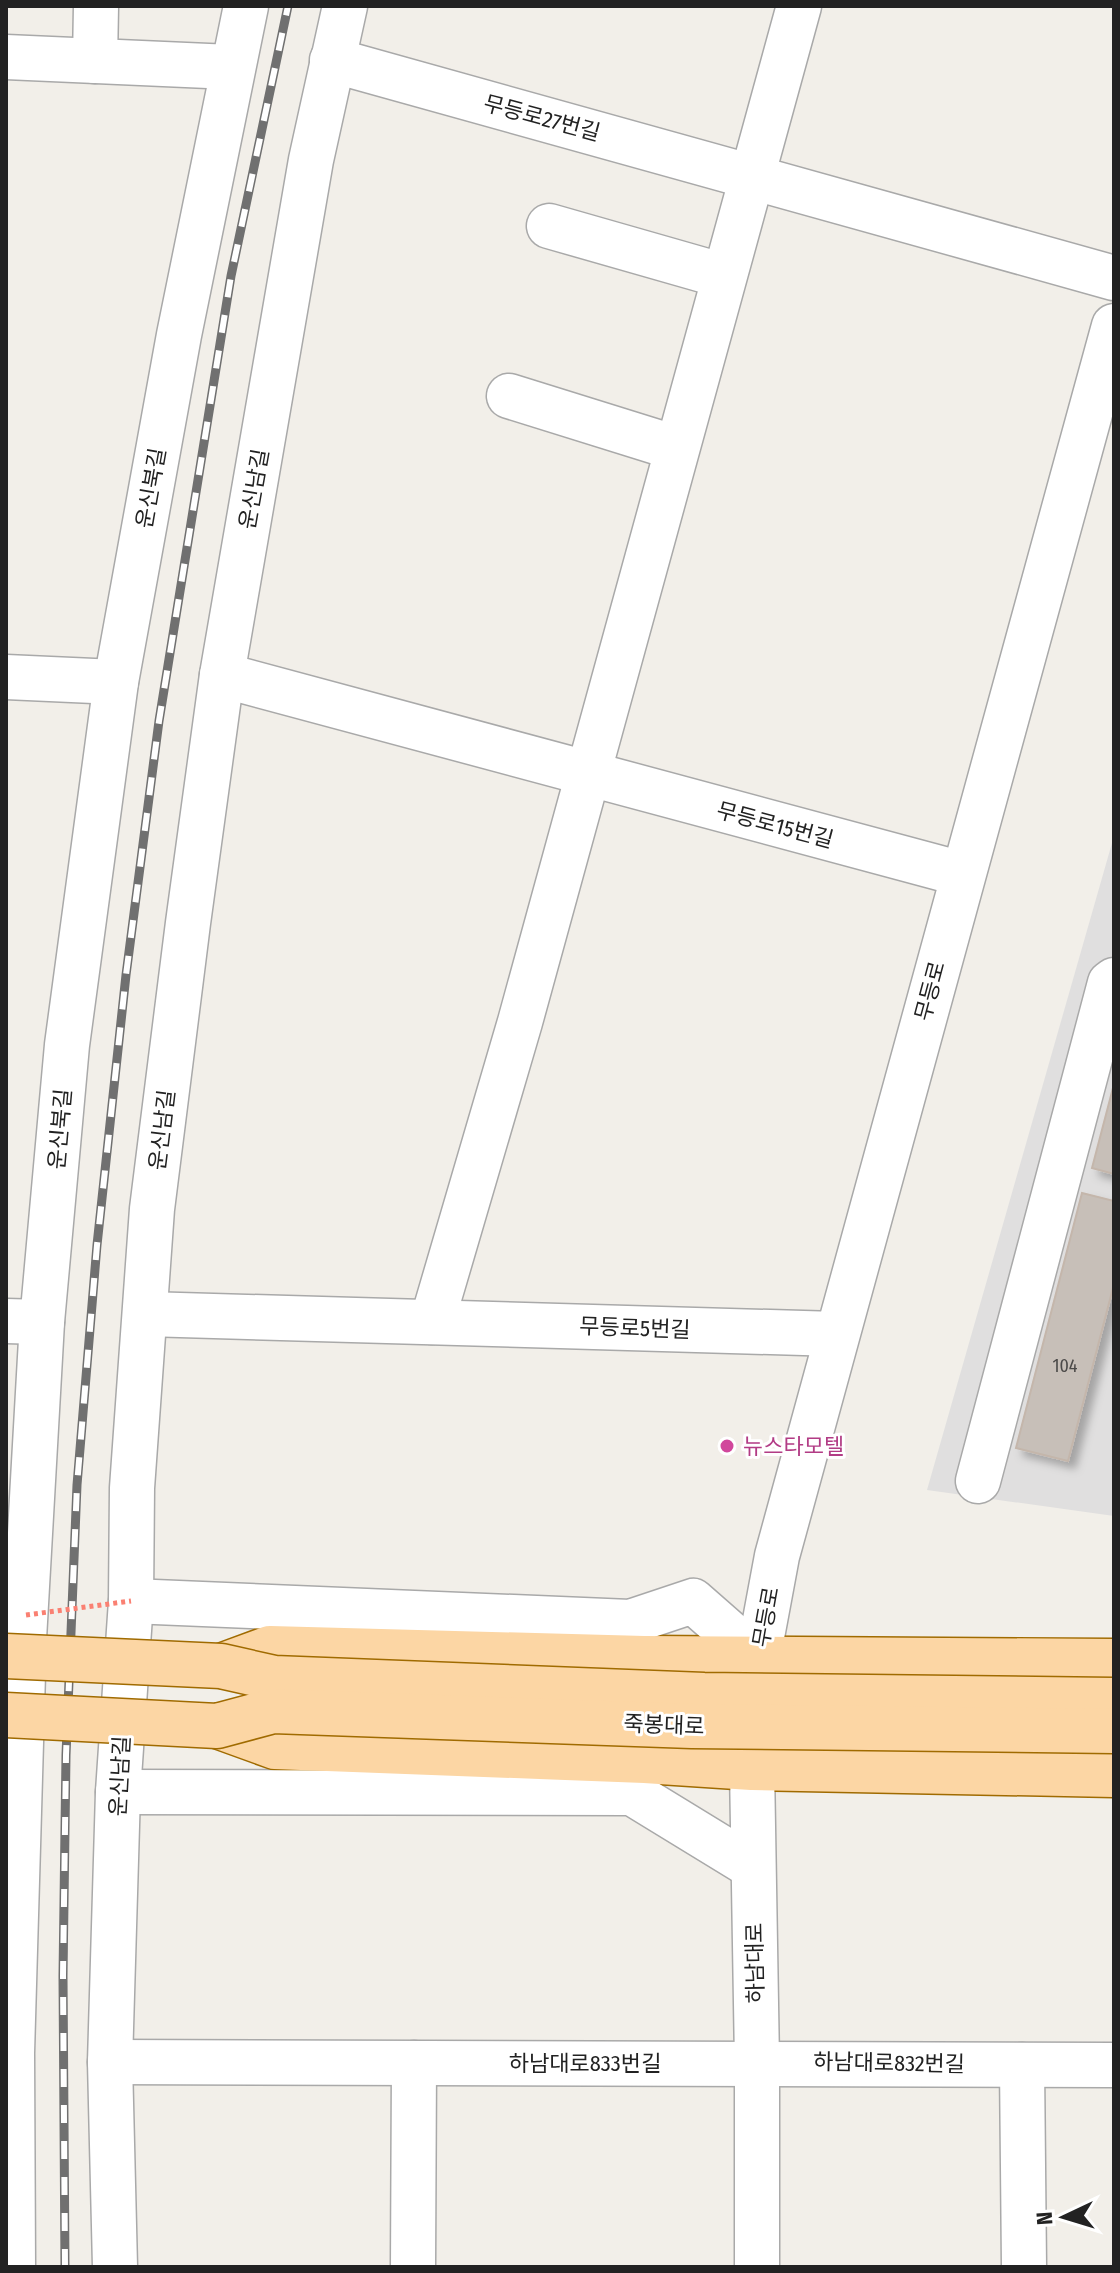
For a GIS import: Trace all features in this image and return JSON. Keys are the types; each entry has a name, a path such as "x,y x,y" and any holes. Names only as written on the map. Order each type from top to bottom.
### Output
{"main road":[{"path":"15,1637 221,1666 270,1648 644,1658 1114,1661"},
{"name":"죽봉대로","path":"221,1666 274,1678 704,1695 1114,1700"},
{"name":"죽봉대로","path":"217,1726 273,1711 692,1726 1114,1731"},
{"path":"6,1715 217,1726 275,1747 752,1768 1114,1775"}],"street":[{"path":"95,61 96,6"},
{"name":"운신북길","path":"13,2267 9,2053 15,1637 24,1322 67,1045 116,682 179,335 231,67 246,6"},
{"name":"운신남길","path":"115,2267 110,2062 118,1792 131,1601 132,1488 152,1209 222,675 311,160 345,6"},
{"path":"432,1322 520,1022 799,6"},
{"path":"6,57 231,67"},
{"name":"무등로27번길","path":"332,60 1114,278"},
{"path":"549,226 724,276"},
{"name":"무등로","path":"758,1658 777,1556 962,874 1106,391 1114,326"},
{"path":"509,396 676,448"},
{"name":"무등로15번길","path":"222,675 962,874"},
{"path":"6,677 116,682"},
{"path":"978,1481 1110,983 1114,980"},
{"name":"무등로5번길","path":"146,1314 837,1334"},
{"path":"131,1601 630,1622 693,1601 758,1658"},
{"name":"하남대로","path":"757,2267 752,1768 758,1658"},
{"path":"118,1792 632,1793 753,1867"},
{"name":"하남대로833번길","path":"110,2062 757,2062"},
{"name":"하남대로832번길","path":"757,2062 1114,2065"},
{"path":"413,2267 414,2063"},
{"path":"1022,2065 1024,2267"}],"path":[{"path":"15,1637 131,1601"}],"shaded area":[{"path":"1114,836 1114,1516 927,1490"}],"building":[{"path":"1114,1084 1114,1174 1092,1168"},
{"path":"1082,1193 1114,1201 1114,1284 1068,1461 1016,1448"}],"railway":[{"path":"65,2267 63,1976 66,1755 77,1485 97,1245 126,975 159,721 231,276 288,6"}],"place":[{"name":"뉴스타모텔","path":"727,1446"}]}
